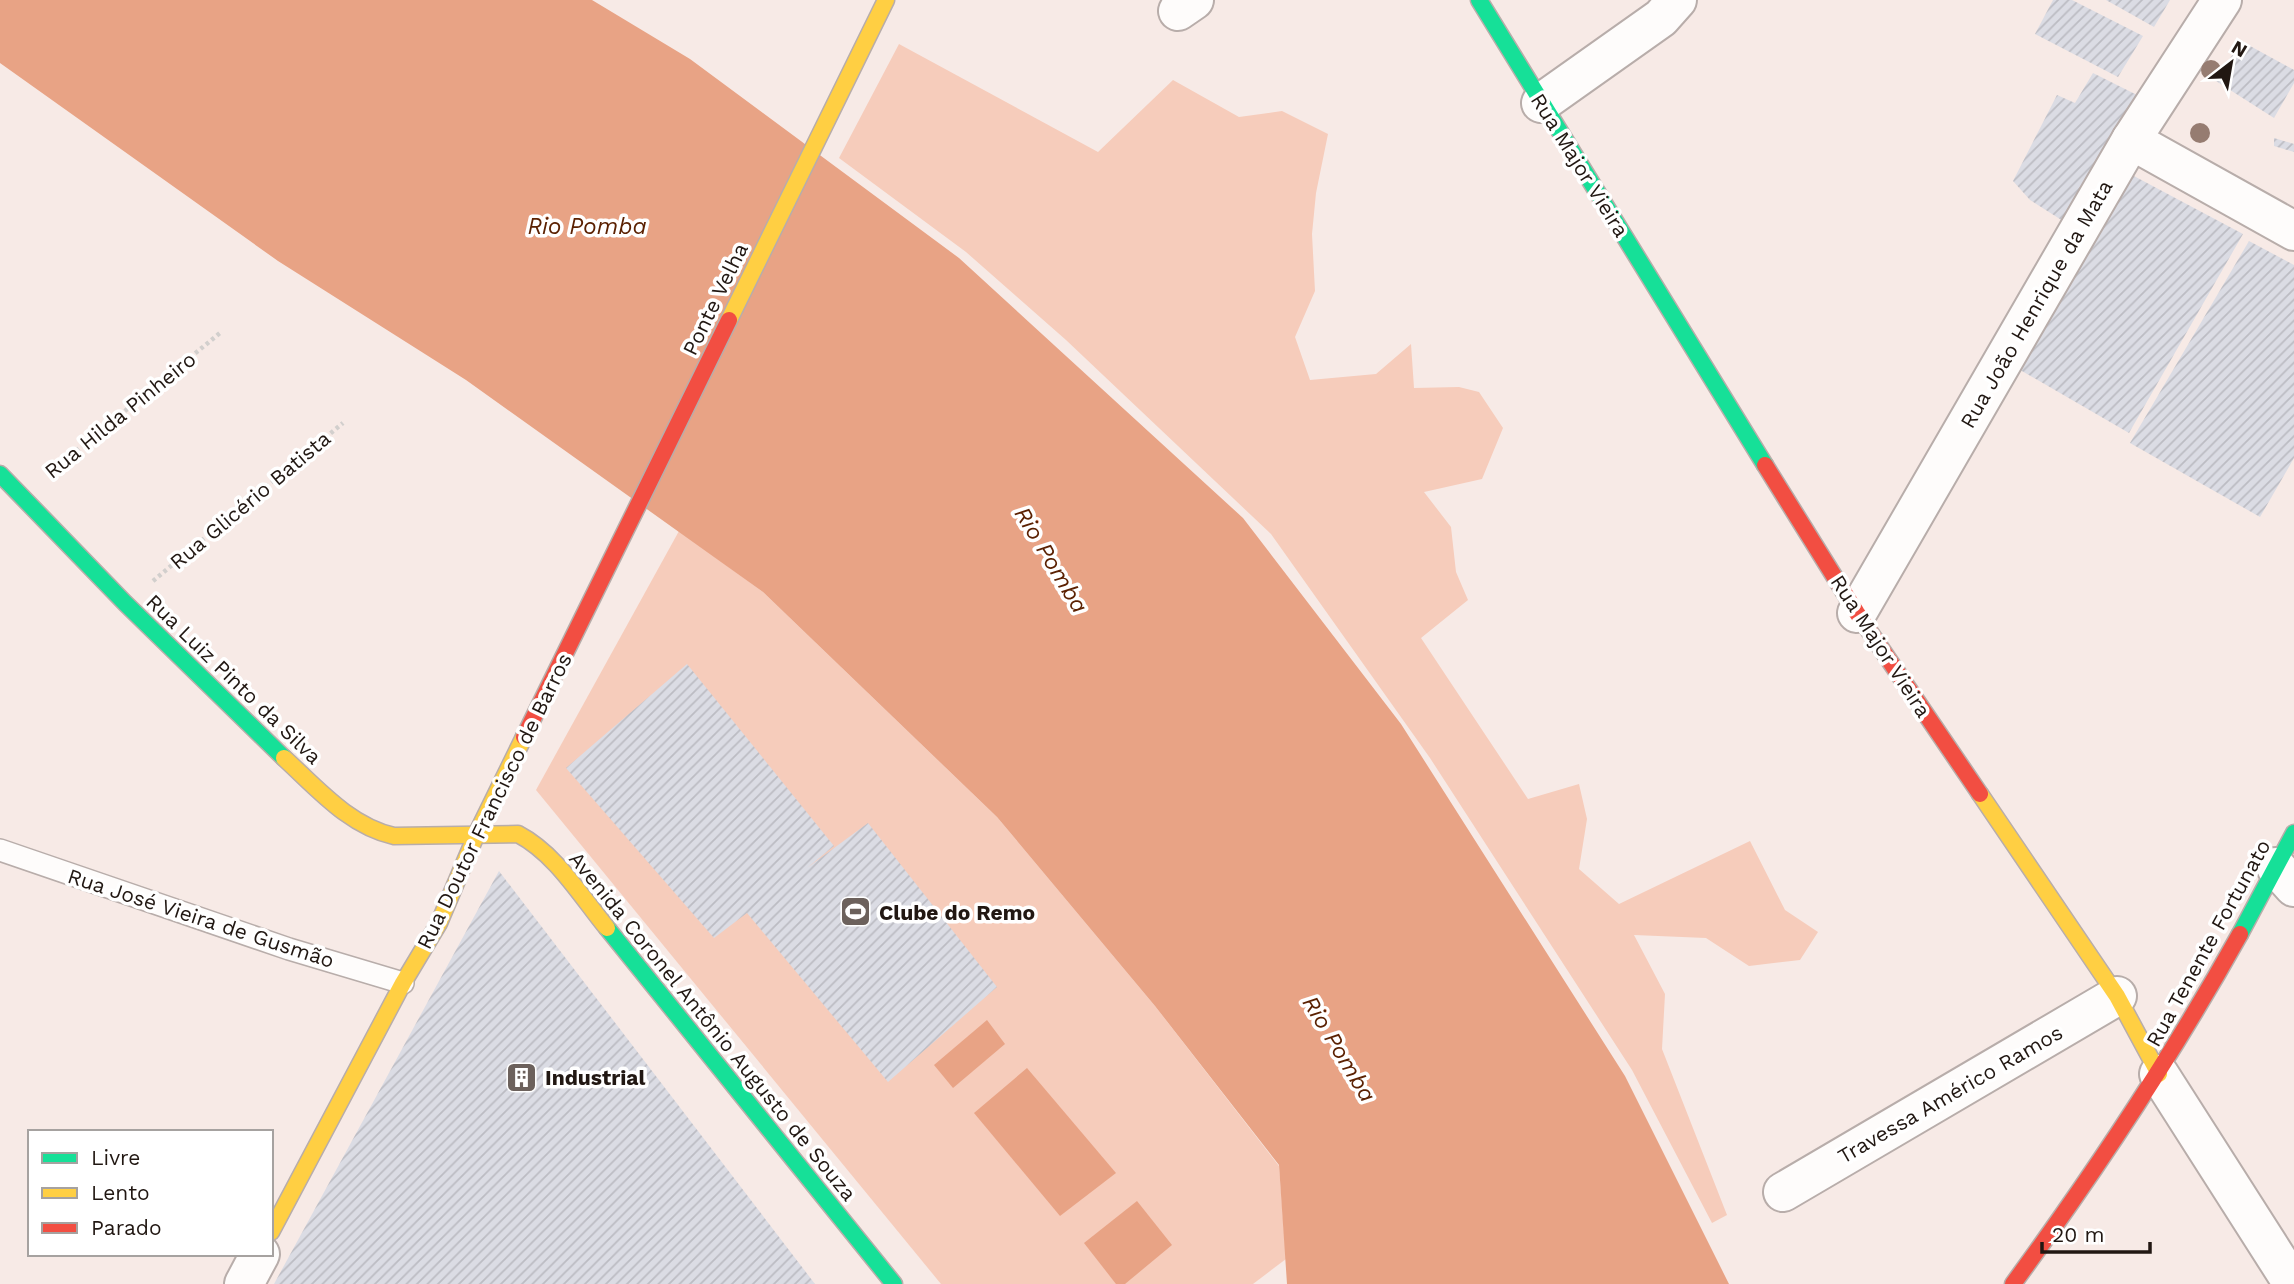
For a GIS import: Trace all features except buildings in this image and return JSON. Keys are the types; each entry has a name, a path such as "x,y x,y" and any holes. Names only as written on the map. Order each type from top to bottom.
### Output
{"main road":[{"name":"Ponte Velha","path":"596,590 886,0"},
{"name":"Rua Major Vieira","path":"1479,0 1857,612 2116,996 2159,1074"},
{"name":"Rua Luiz Pinto da Silva","path":"0,474 125,603 285,760 355,822 375,832 394,836 477,833"},
{"name":"Rua Doutor Francisco de Barros","path":"273,1228 439,923 477,833 596,590"},
{"name":"Avenida Coronel Antônio Augusto de Souza","path":"477,833 518,834 533,842 549,856 894,1284"},
{"name":"Rua Tenente Fortunato","path":"2013,1284 2050,1236 2159,1074 2285,877 2294,833"}],"street":[{"path":"1541,103 1661,18 1677,0"},
{"name":"Rua João Henrique da Mata","path":"1857,612 2131,140 2222,0"},
{"path":"2131,140 2294,231"},
{"name":"Travessa Américo Ramos","path":"1783,1192 2116,996"},
{"name":"Rua Major Vieira","path":"2159,1074 2294,1284"},
{"path":"244,1284 259,1256"}],"lane":[{"name":"Rua José Vieira de Gusmão","path":"0,850 289,949 404,984"}],"path":[{"name":"Rua Hilda Pinheiro","path":"21,496 220,333"},
{"name":"Rua Glicério Batista","path":"125,603 343,423"}],"shaded area":[{"path":"899,44 1098,152 1173,80 1239,117 1282,111 1328,134 1316,193 1312,234 1315,291 1295,337 1310,380 1376,374 1411,344 1414,388 1459,387 1479,392 1503,428 1482,479 1424,492 1451,527 1456,572 1468,600 1421,638 1528,799 1579,784 1587,819 1579,869 1619,904 1750,841 1785,910 1818,932 1800,960 1749,966 1706,938 1634,935 1665,994 1662,1049 1727,1215 1712,1223 1632,1070 1430,758 1271,534 1066,340 966,252 839,158"},
{"name":"Clube do Remo","path":"679,531 763,592 997,817 1155,1006 1279,1166 1286,1259 1253,1284 941,1284 536,790"}],"water":[{"name":"Rio Pomba","path":"0,0 592,0 690,59 959,258 1243,518 1401,724 1625,1076 1729,1284 1287,1284 1279,1165 1155,1006 997,817 763,592 466,380 278,261 0,63"},
{"path":"987,1020 1005,1044 953,1088 934,1065"},
{"path":"1027,1068 1116,1173 1060,1216 974,1113"},
{"path":"1137,1201 1172,1245 1125,1284 1116,1284 1084,1243"}],"traffic: fast":[{"path":"1479,0 1765,465"},
{"path":"0,474 125,603 284,758"},
{"path":"2240,934 2294,833"},
{"path":"607,928 894,1284"}],"traffic: slow":[{"path":"729,320 886,0"},
{"path":"273,1228 403,983 439,923 477,833 524,737"},
{"path":"284,758 348,815 378,831 394,836 518,834 532,842 556,864 607,928"},
{"path":"1980,794 2117,996 2159,1074"}],"traffic: jam":[{"path":"524,737 729,320"},
{"path":"1765,465 1857,613 1980,794"},
{"path":"2013,1284 2132,1113 2240,934"}],"place":[{"name":"Clube do Remo","path":"856,912"},
{"name":"Industrial","path":"522,1077"}]}
